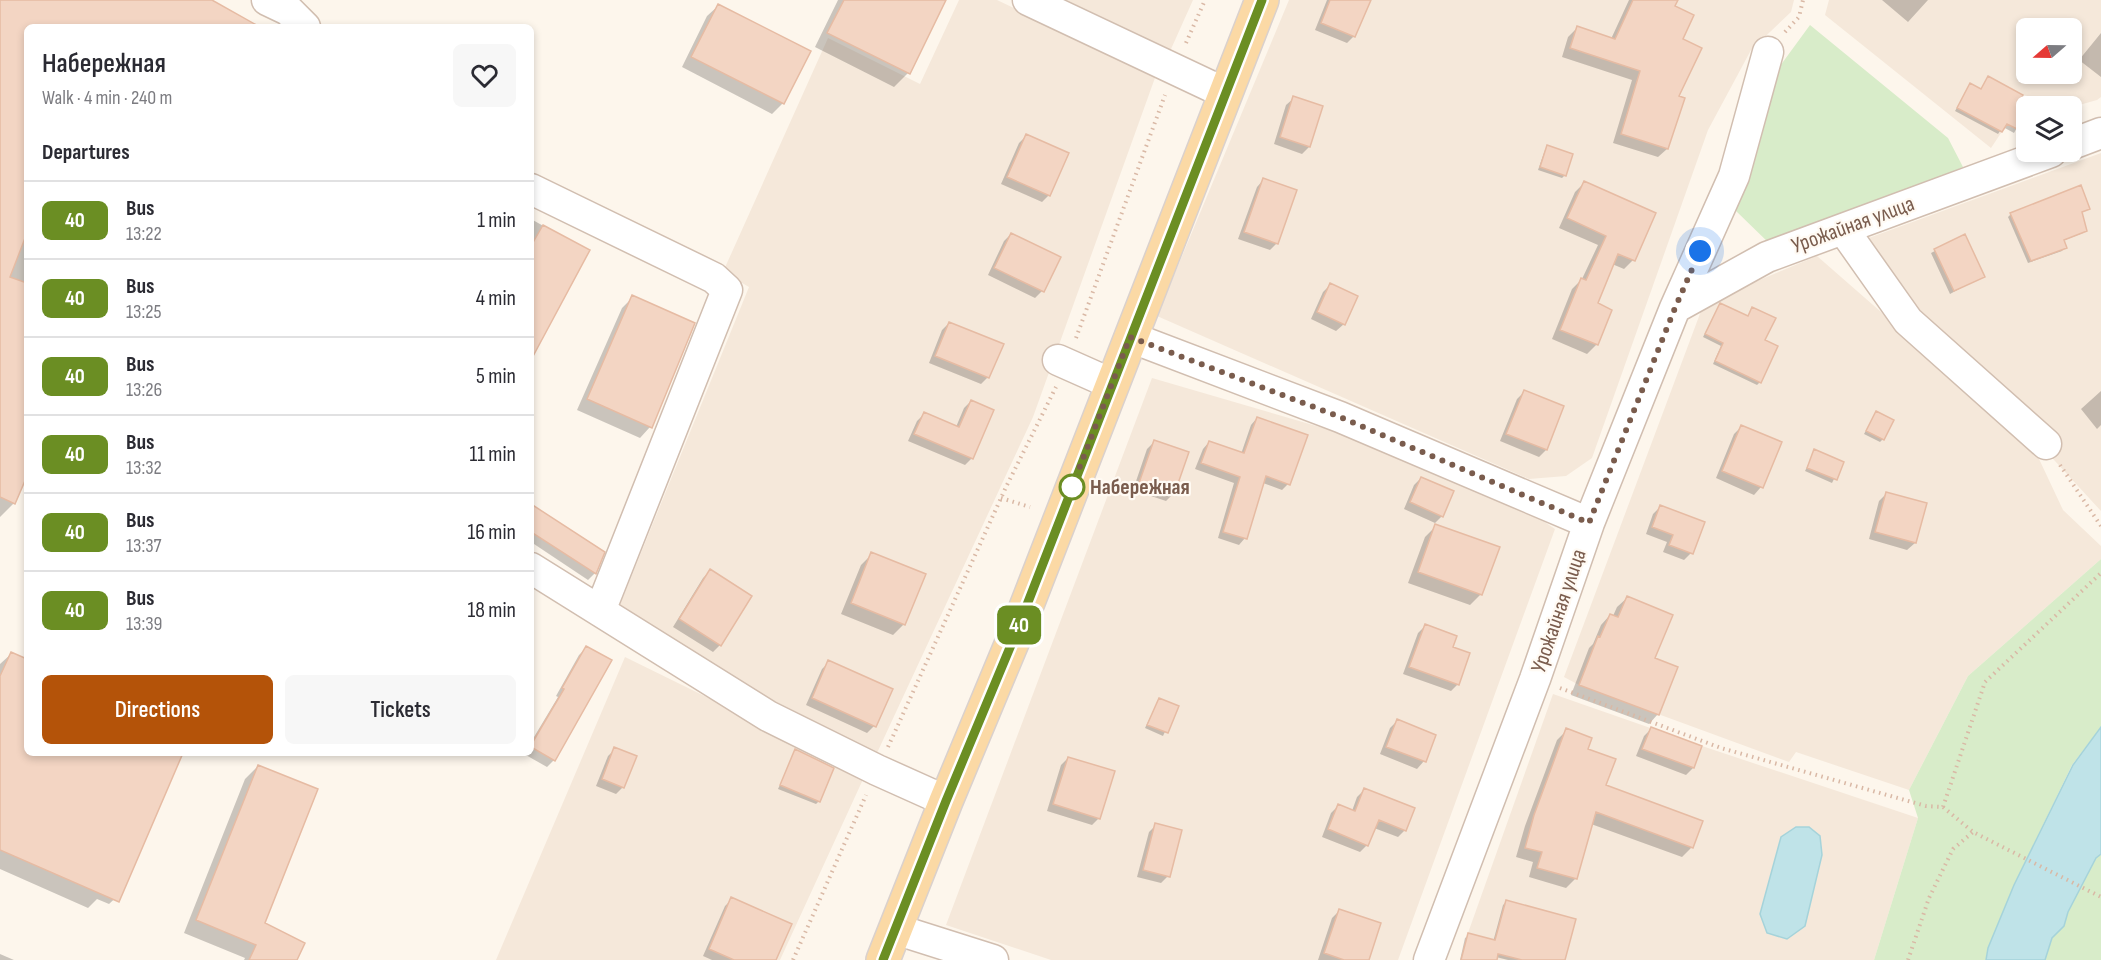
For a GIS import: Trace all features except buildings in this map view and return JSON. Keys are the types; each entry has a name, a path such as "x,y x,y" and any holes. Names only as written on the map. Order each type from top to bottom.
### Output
{"main road":[{"path":"883,960 1006,658 1262,0"}],"street":[{"path":"267,0 288,10 302,24"},
{"path":"1028,0 1225,93"},
{"path":"1675,308 1734,176 1767,52"},
{"path":"2082,140 2101,133"},
{"name":"Урожайная улица","path":"1429,960 1535,679 1589,523 1675,308 1767,257 2024,162"},
{"path":"534,190 714,278 727,290 600,611"},
{"path":"1843,229 1908,321 2046,444"},
{"path":"1130,337 1340,417 1589,523"},
{"path":"1062,362 1112,384"},
{"path":"534,570 768,716 946,801"},
{"path":"895,928 993,960"}],"path":[{"path":"793,960 1062,362 1174,68 1205,0"},
{"path":"1767,52 1799,17 1803,0"},
{"path":"2046,444 2101,526"},
{"path":"1001,498 1030,507"},
{"path":"1943,807 1985,682 2101,573"},
{"path":"1535,679 1721,748 1926,806 1943,807 1973,832 2100,897"},
{"path":"1908,960 1929,898 1953,849 1973,832"}],"shaded area":[{"path":"959,0 997,0 1156,75 1033,417 877,753 740,684 619,607 749,287 723,272 828,38 920,84"},
{"path":"1048,0 1193,0 1167,58"},
{"path":"1289,0 1794,0 1791,12 1751,50 1708,130 1592,458 1566,476 1529,479 1157,316"},
{"path":"1829,0 2101,0 2101,97 2082,104 2082,96 2016,96 2016,128 2007,124 1991,148 1825,15"},
{"path":"2101,153 2101,511 1918,312 1866,239 2076,162 2082,162 2082,160"},
{"path":"1817,256 2032,444 2063,510 2101,546 2101,559 1968,676 1909,790 1796,752 1789,762 1579,685 1564,677 1704,303"},
{"path":"1152,378 1330,430 1527,510 1555,529 1398,960 1051,960 946,925"},
{"path":"625,657 865,775 780,960 496,960"},
{"path":"1553,694 1918,818 1874,960 1461,960 1468,933"}],"green space":[{"path":"1810,25 1948,138 1963,167 1841,223 1773,247 1736,211 1780,66"},
{"path":"2101,559 2101,727 2072,765 2014,885 1988,948 1986,960 1874,960 1918,818 1909,790 1968,676"},
{"path":"2101,854 2101,960 2045,960 2052,938 2064,926 2068,912 2096,858"}],"water":[{"path":"2101,727 2101,854 2096,858 2068,912 2064,926 2052,938 2045,960 1986,960 1988,948 2014,885 2073,765"},
{"path":"1796,827 1809,827 1820,836 1822,855 1805,926 1787,939 1767,933 1760,914 1781,837"}],"bus line":[{"name":"40","path":"883,960 1016,633 1262,0"}],"place":[{"name":"Набережная","path":"1072,487"}],"route":[{"path":"1072,487 1130,337 1340,417 1589,523 1700,251"}]}
